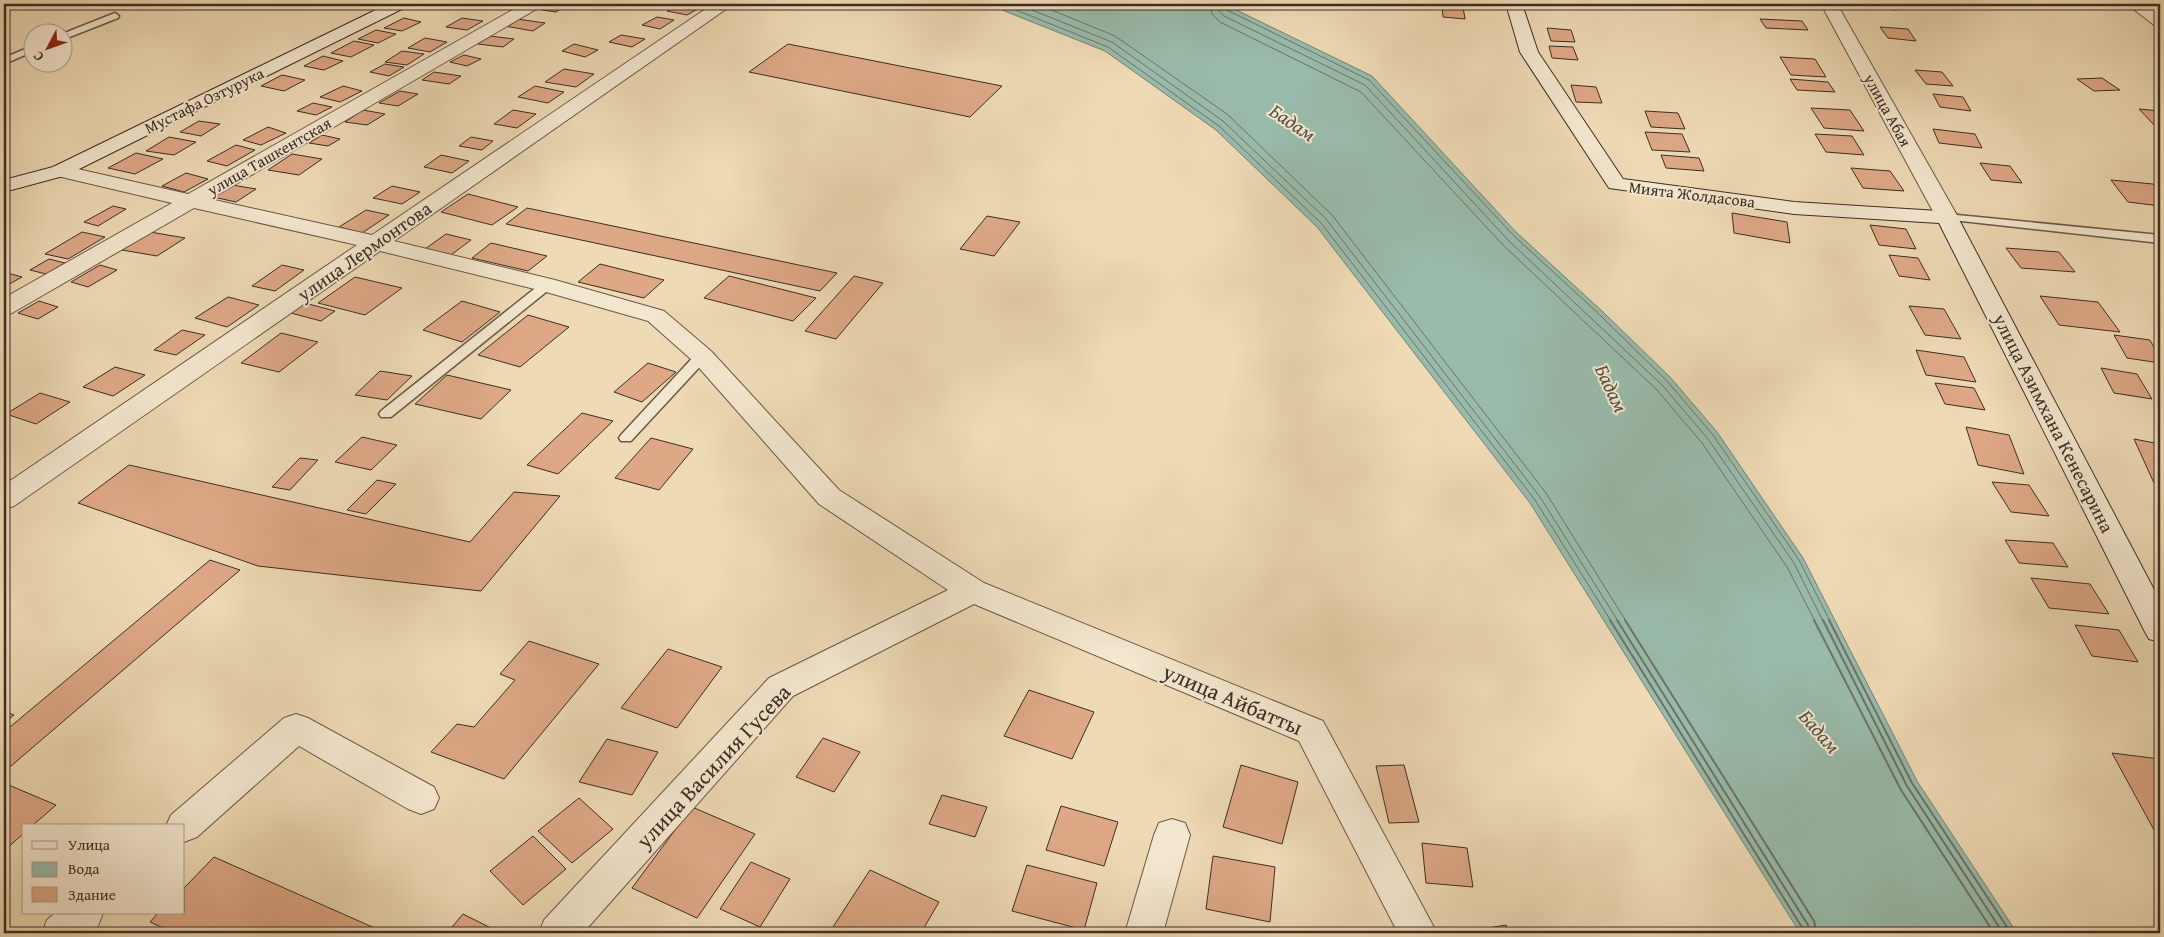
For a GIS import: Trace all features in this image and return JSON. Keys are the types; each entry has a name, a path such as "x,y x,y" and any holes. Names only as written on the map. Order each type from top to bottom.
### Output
{"street":[{"name":"Мустафа Озтурука","path":"4,186 60,171 400,4"},
{"name":"улица Ташкентская","path":"4,308 534,4"},
{"name":"улица Лермонтова","path":"4,499 724,4"},
{"name":"Мията Жолдасова","path":"1514,4 1529,52 1616,184 1794,208 1947,216"},
{"name":"улица Абая","path":"1829,4 1947,216"},
{"path":"2135,4 2160,20"},
{"name":"улица Айбатты","path":"60,171 548,284 656,316 702,356 829,497 972,591 1311,731 1418,933"},
{"name":"улица Азимхана Кенесарина","path":"1947,216 2160,630"},
{"name":"улица Василия Гусева","path":"558,933 781,687 972,591"},
{"path":"185,825 296,728 421,798"},
{"path":"1144,933 1172,835"},
{"path":"61,933 83,914"}],"lane":[{"path":"72,33 115,16"},
{"path":"4,61 22,53"},
{"path":"1947,216 2160,238"},
{"path":"386,414 548,284"},
{"path":"626,438 702,356"}],"water":[{"name":"Бадам","path":"987,4 1224,4 1372,76 1516,232 1670,377 1717,432 1803,558 1917,781 2017,933 1800,933 1530,503 1317,227 1216,130 1105,51"}],"building":[{"path":"492,4 512,4 503,8 488,6"},
{"path":"551,4 568,4 556,12 542,10"},
{"path":"679,4 701,7 687,15 667,11"},
{"path":"1738,4 1769,4 1772,9 1740,7"},
{"path":"1867,4 1892,4 1897,10 1870,8"},
{"path":"1442,6 1463,7 1465,19 1443,17"},
{"path":"657,17 674,20 660,29 642,25"},
{"path":"404,18 421,22 402,31 384,28"},
{"path":"462,18 483,21 467,30 446,27"},
{"path":"517,19 545,23 533,31 505,26"},
{"path":"1760,19 1802,21 1808,30 1766,28"},
{"path":"1880,27 1908,29 1916,41 1888,38"},
{"path":"1547,28 1571,30 1575,42 1551,41"},
{"path":"376,30 396,34 378,43 358,39"},
{"path":"621,35 645,39 632,47 609,42"},
{"path":"490,36 514,39 503,47 478,44"},
{"path":"425,38 447,42 430,52 408,48"},
{"path":"354,41 374,45 351,57 331,53"},
{"path":"574,44 598,50 585,57 562,51"},
{"path":"788,44 1002,86 970,117 749,72"},
{"path":"1549,46 1573,47 1578,60 1552,58"},
{"path":"402,51 424,54 407,65 385,62"},
{"path":"464,55 481,59 467,66 450,62"},
{"path":"323,56 343,61 324,70 304,66"},
{"path":"1780,57 1815,59 1826,77 1791,75"},
{"path":"385,64 404,67 389,76 370,72"},
{"path":"564,69 594,74 576,87 545,82"},
{"path":"1915,70 1942,72 1953,86 1926,84"},
{"path":"434,72 461,76 449,84 422,80"},
{"path":"282,75 305,80 284,91 261,86"},
{"path":"2102,78 2120,90 2094,91 2077,79"},
{"path":"1790,79 1828,82 1835,92 1797,90"},
{"path":"1571,85 1596,87 1602,103 1576,102"},
{"path":"343,86 362,91 340,102 320,97"},
{"path":"535,86 564,92 548,103 518,97"},
{"path":"400,91 418,94 398,106 379,103"},
{"path":"1933,94 1963,97 1971,111 1940,107"},
{"path":"313,103 332,107 316,115 297,111"},
{"path":"1811,108 1850,110 1864,131 1824,128"},
{"path":"2139,109 2160,111 2160,126 2154,125"},
{"path":"363,110 385,114 367,125 345,122"},
{"path":"513,110 536,114 517,128 494,124"},
{"path":"1645,111 1678,113 1685,129 1651,127"},
{"path":"199,121 220,124 201,136 180,132"},
{"path":"268,127 286,133 261,145 243,140"},
{"path":"1933,129 1975,134 1982,148 1939,143"},
{"path":"1645,132 1682,134 1690,152 1652,150"},
{"path":"1815,134 1852,136 1864,155 1826,152"},
{"path":"322,135 340,139 328,146 309,143"},
{"path":"169,137 196,142 174,155 146,151"},
{"path":"471,137 493,141 482,150 459,146"},
{"path":"236,145 255,150 227,166 207,161"},
{"path":"136,153 163,159 135,174 108,168"},
{"path":"292,154 322,159 299,175 268,170"},
{"path":"441,155 469,161 452,173 424,167"},
{"path":"1661,155 1699,158 1704,171 1666,168"},
{"path":"1980,163 2010,166 2022,183 1991,180"},
{"path":"1851,168 1890,171 1904,191 1863,188"},
{"path":"186,173 208,179 184,192 162,186"},
{"path":"2111,180 2153,184 2160,193 2160,206 2128,202"},
{"path":"232,185 256,189 236,202 213,197"},
{"path":"392,186 420,192 402,204 373,198"},
{"path":"468,194 518,207 492,225 441,212"},
{"path":"113,206 126,209 98,226 84,222"},
{"path":"527,208 837,273 820,291 506,224"},
{"path":"366,210 389,215 362,233 339,227"},
{"path":"1732,213 1787,222 1790,243 1734,233"},
{"path":"987,216 1020,222 994,256 960,249"},
{"path":"1870,225 1906,229 1916,249 1879,245"},
{"path":"82,232 105,237 68,259 45,254"},
{"path":"150,232 185,238 157,256 122,250"},
{"path":"446,234 471,240 451,255 425,249"},
{"path":"491,243 547,256 528,271 472,258"},
{"path":"2006,248 2059,252 2075,272 2021,268"},
{"path":"1889,255 1918,258 1930,280 1899,276"},
{"path":"49,259 65,263 46,274 30,270"},
{"path":"600,264 664,280 644,298 578,282"},
{"path":"100,265 117,270 88,287 71,282"},
{"path":"282,265 304,270 275,291 252,286"},
{"path":"4,272 22,277 4,287"},
{"path":"729,276 816,298 793,321 704,298"},
{"path":"854,276 883,283 836,339 805,331"},
{"path":"355,277 402,288 365,315 318,303"},
{"path":"2040,296 2098,302 2120,332 2059,325"},
{"path":"228,297 259,305 227,327 195,318"},
{"path":"39,301 58,307 38,319 18,313"},
{"path":"462,301 500,312 462,342 423,330"},
{"path":"301,302 335,311 321,321 287,312"},
{"path":"1909,306 1944,309 1961,339 1925,335"},
{"path":"528,315 569,327 520,367 478,355"},
{"path":"182,330 205,335 176,355 154,350"},
{"path":"281,333 318,342 279,372 241,363"},
{"path":"2114,335 2150,340 2160,359 2160,363 2127,358"},
{"path":"1916,350 1964,357 1976,382 1926,375"},
{"path":"648,363 676,372 642,402 614,392"},
{"path":"115,367 145,375 113,396 83,387"},
{"path":"2101,368 2137,374 2152,399 2114,393"},
{"path":"380,371 412,376 387,400 355,395"},
{"path":"447,375 511,390 481,419 415,404"},
{"path":"1935,383 1974,388 1985,410 1945,404"},
{"path":"40,393 70,402 36,424 6,414"},
{"path":"582,413 613,421 558,474 527,465"},
{"path":"1966,427 2009,435 2024,474 1978,465"},
{"path":"362,437 397,445 371,470 335,462"},
{"path":"651,438 693,449 659,490 615,478"},
{"path":"2134,439 2160,444 2160,484 2154,483"},
{"path":"300,458 318,460 290,490 272,487"},
{"path":"129,465 470,542 514,492 560,496 481,591 258,566 78,503"},
{"path":"377,480 396,484 366,514 347,510"},
{"path":"1992,482 2029,485 2049,516 2011,512"},
{"path":"2005,540 2053,543 2068,567 2019,563"},
{"path":"210,560 240,570 4,772 4,732"},
{"path":"2031,578 2090,584 2109,614 2049,608"},
{"path":"2075,625 2119,630 2138,662 2092,656"},
{"path":"529,641 599,664 504,779 431,752 457,724 474,727 515,680 500,674"},
{"path":"668,649 722,667 677,728 621,708"},
{"path":"1029,690 1094,712 1072,759 1004,736"},
{"path":"4,711 14,715 4,723"},
{"path":"823,738 860,752 834,792 796,777"},
{"path":"607,739 658,752 632,795 579,782"},
{"path":"2112,753 2160,759 2160,841"},
{"path":"1241,765 1298,782 1282,844 1223,827"},
{"path":"1404,765 1419,822 1389,823 1376,766"},
{"path":"4,783 56,805 34,824 22,824 22,835 4,851"},
{"path":"942,795 987,807 975,837 929,824"},
{"path":"579,798 613,829 572,863 538,831"},
{"path":"1061,806 1118,822 1104,866 1046,850"},
{"path":"692,807 755,834 697,918 632,888"},
{"path":"533,836 566,869 523,905 490,871"},
{"path":"1422,843 1467,848 1473,887 1426,883"},
{"path":"1213,856 1275,867 1270,922 1206,909"},
{"path":"214,857 386,933 174,933 150,922 157,914 185,914 185,887"},
{"path":"751,862 790,879 760,927 720,909"},
{"path":"1027,865 1097,883 1084,930 1012,911"},
{"path":"870,870 939,902 921,933 829,933"},
{"path":"463,914 501,933 447,933"},
{"path":"1506,925 1510,933 1459,933"}]}
